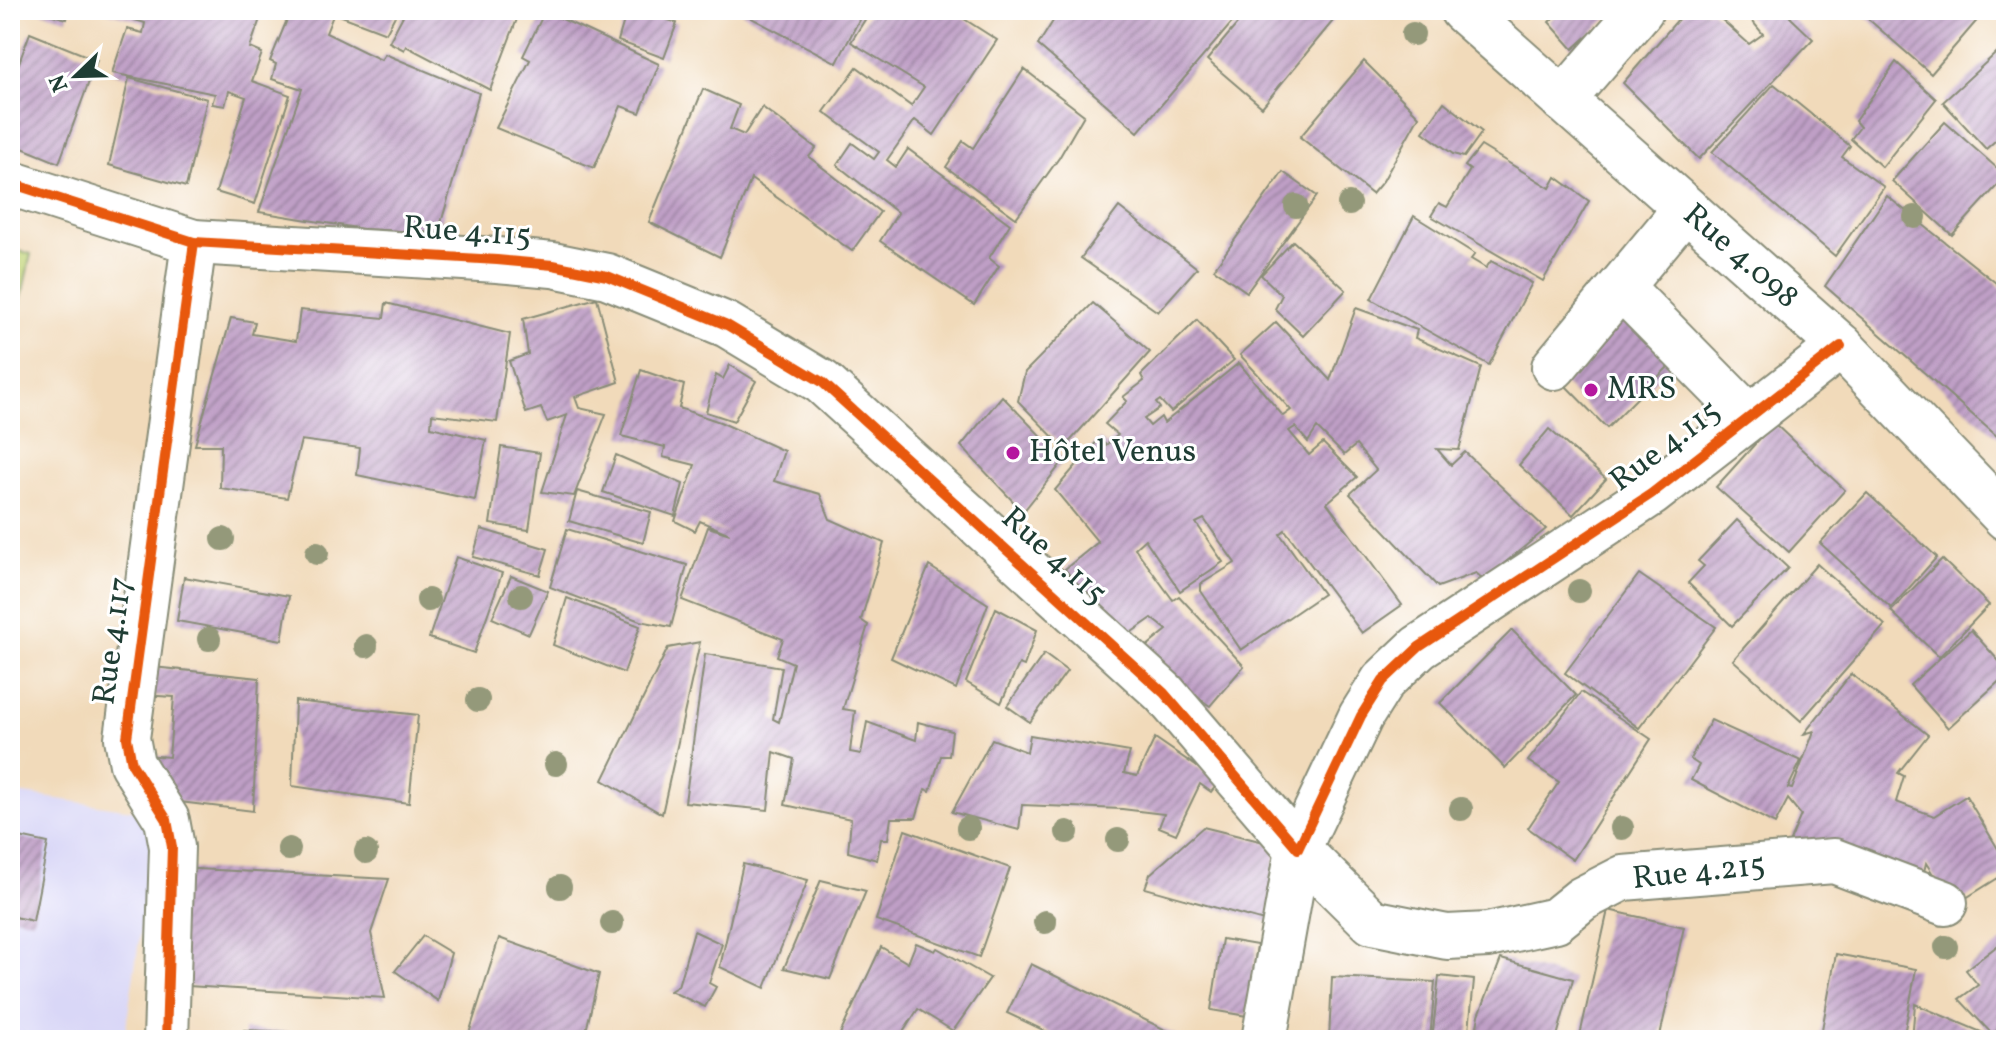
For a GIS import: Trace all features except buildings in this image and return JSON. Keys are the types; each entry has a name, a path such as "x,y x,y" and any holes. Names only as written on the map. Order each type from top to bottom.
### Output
{"street":[{"name":"Rue 4.098","path":"1462,10 1841,346 2006,518"},
{"path":"1563,100 1641,10"},
{"name":"Rue 4.115","path":"10,183 194,242 553,265 607,276 727,325 822,382 1164,693 1298,849 1361,716 1383,681 1419,647 1651,494 1841,346"},
{"path":"1554,367 1685,209"},
{"name":"Rue 4.117","path":"166,1040 172,847 167,820 132,764 127,738 194,242"},
{"path":"1621,287 1749,417"},
{"path":"1264,1040 1298,849"},
{"name":"Rue 4.215","path":"1298,849 1372,922 1447,937 1488,935 1556,920 1582,899 1623,878 1834,861 1945,903"}],"shaded area":[{"path":"10,792 158,814 124,1040 10,1040"}],"green space":[{"path":"10,249 31,254 10,350"}],"cycle path":[{"path":"10,183 194,242 553,265 607,276 727,325 822,382 1164,693 1298,849 1361,716 1383,681 1419,647 1651,494 1841,346"},
{"path":"166,1040 172,847 167,820 132,764 127,738 194,242"}],"place":[{"name":"MRS","path":"1591,390"},
{"name":"Hôtel Venus","path":"1013,453"}]}
